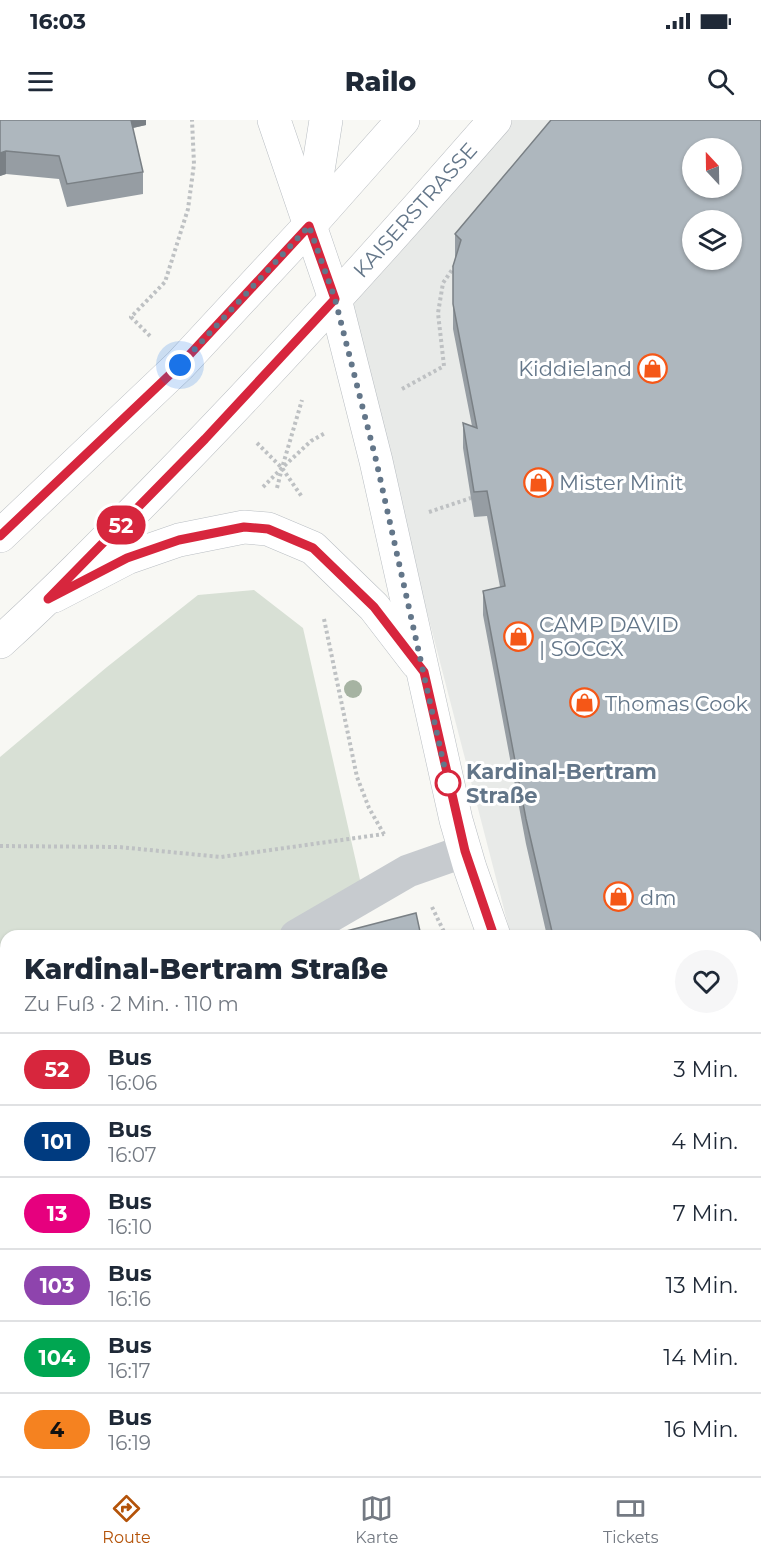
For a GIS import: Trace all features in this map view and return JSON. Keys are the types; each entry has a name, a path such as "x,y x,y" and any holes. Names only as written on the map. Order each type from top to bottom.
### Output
{"street":[{"path":"274,120 335,299 376,460 465,851 492,930"},
{"path":"309,226 326,120"},
{"path":"0,536 180,365 309,226 403,120"},
{"name":"KAISERSTRASSE","path":"48,599 205,439 335,299 495,120"},
{"path":"0,642 48,599 127,558 179,540 244,527 268,529 313,548 374,607 424,672"},
{"path":"306,930 408,871 465,851"}],"path":[{"path":"130,317 165,282 188,209 194,164 192,120"},
{"path":"444,366 438,313 443,283 458,261"},
{"path":"322,610 357,777 369,808 383,834 437,913 444,930"},
{"path":"0,846 119,847 221,857 394,832"}],"shaded area":[{"path":"506,120 761,120 761,930 509,930 348,307"},
{"path":"254,590 303,628 361,884 281,930 0,930 0,757 107,667 198,595"}],"building":[{"path":"0,120 131,120 143,172 67,184 59,156 6,151 0,153"},
{"path":"551,120 761,120 761,930 552,930 526,819 483,591 505,586 487,491 474,492 463,423 477,428 453,304 453,266 461,240 455,234"},
{"path":"416,913 420,930 350,930"}],"bus line":[{"name":"52","path":"0,536 180,365 309,226 335,299 205,439 48,599 127,558 179,540 244,527 268,529 313,548 374,607 424,672 456,820 492,930"}],"place":[{"name":"Kiddieland","path":"653,368"},
{"name":"Mister Minit","path":"538,482"},
{"name":"CAMP DAVID | SOCCX","path":"518,636"},
{"name":"Thomas Cook","path":"584,703"},
{"name":"Kardinal-Bertram Straße","path":"448,783"},
{"name":"dm","path":"619,897"}],"route":[{"path":"180,365 309,226 335,299 376,460 448,783"}]}
